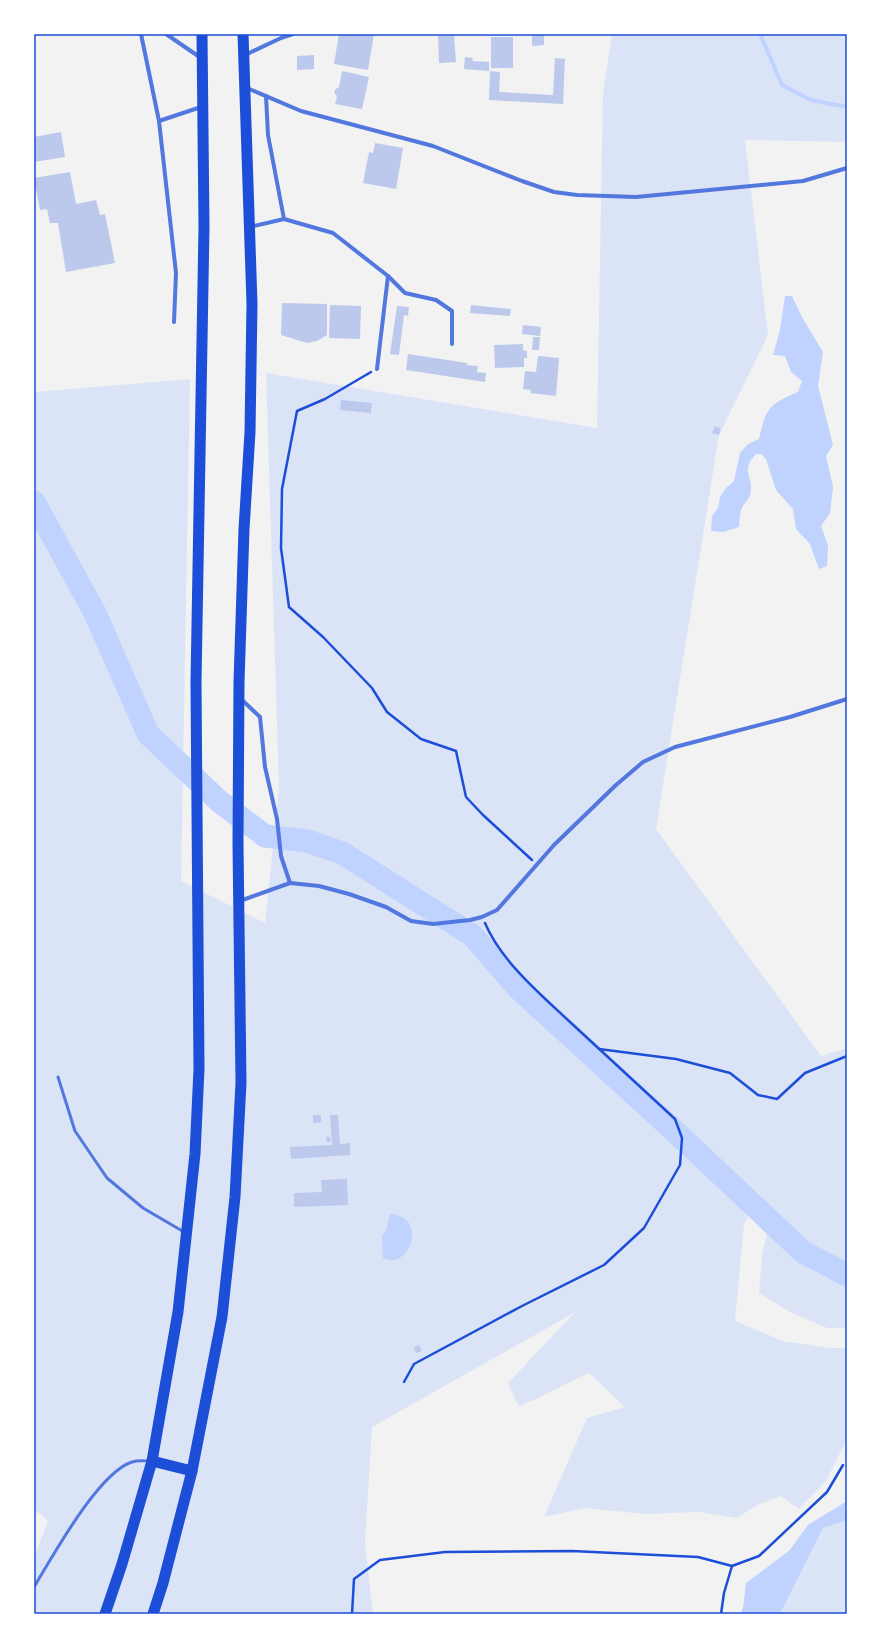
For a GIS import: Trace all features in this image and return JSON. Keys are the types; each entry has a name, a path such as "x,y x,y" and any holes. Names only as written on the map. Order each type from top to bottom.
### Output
{"highway":[{"path":"105,1614 122,1564 152,1461 178,1312 195,1154 199,1069 196,682 204,227 202,34"},
{"path":"152,1614 163,1583 192,1471 222,1317 235,1197 241,1083 240,902 238,844 239,697 244,529 250,432 252,304 243,34"},
{"path":"152,1461 192,1471"}],"street":[{"path":"141,34 159,121 176,273 174,322"},
{"path":"166,34 203,59"},
{"path":"243,56 293,34"},
{"path":"244,87 301,111 433,146 554,192 577,195 636,197 803,182 847,168"},
{"path":"266,96 268,135 284,219"},
{"path":"159,121 203,106"},
{"path":"249,227 284,219 333,233 388,276 405,293 436,300 452,311 452,344"},
{"path":"377,369 388,276"},
{"path":"239,697 260,717 265,768 277,819 281,856 290,883"},
{"path":"240,902 290,883 319,886 349,894 386,907 411,921 433,924 470,920 482,917 496,910 554,845 616,785 643,762 675,747 790,717 847,699"}],"lane":[{"path":"58,1077 75,1130 107,1178 143,1208 187,1234"},
{"path":"34,1587 87,1504 108,1478 131,1462 137,1460 152,1461"}],"path":[{"path":"377,369 364,378 325,399 297,411 282,489 281,548 289,607 323,637 372,688 388,712 421,739 456,751 466,797 483,815 537,864"},
{"path":"404,1382 414,1364 522,1306 604,1265 644,1228 680,1165 682,1138 675,1119 541,994 511,963 491,936 482,917"},
{"path":"599,1048 676,1059 730,1074 758,1094 777,1099 805,1073 847,1056"},
{"path":"352,1614 354,1579 380,1560 445,1552 572,1551 698,1557 732,1566 759,1556 827,1492 843,1466"},
{"path":"721,1614 724,1593 732,1566"}],"shaded area":[{"path":"612,34 847,34 847,142 745,140 768,335 719,435 656,829 821,1056 847,1048 847,1328 827,1328 790,1312 759,1293 762,1257 772,1208 765,1201 751,1210 744,1224 735,1321 783,1341 830,1348 847,1348 847,1439 826,1481 799,1509 781,1496 757,1505 737,1518 699,1512 644,1514 585,1508 544,1517 587,1418 625,1407 589,1373 519,1407 508,1383 574,1313 372,1427 365,1542 373,1614 34,1614 34,1557 48,1521 34,1509 34,392 190,379 181,881 265,923 279,788 266,373 597,428 603,93"},
{"path":"847,1520 847,1614 780,1614 823,1528"}],"water":[{"path":"785,296 792,296 802,317 823,352 818,386 833,445 826,456 833,487 830,513 821,526 828,545 827,566 819,569 810,544 796,529 793,509 776,490 766,459 761,454 756,454 749,465 748,474 751,489 749,498 741,510 739,527 723,532 711,531 712,516 718,508 720,497 726,488 734,481 740,453 748,444 759,439 764,420 770,408 781,400 798,392 802,381 791,372 785,356 773,355 780,330"},
{"path":"390,1214 401,1217 408,1222 412,1229 410,1246 406,1253 400,1258 393,1260 383,1258 382,1236 386,1231"},
{"path":"847,1501 847,1520 823,1528 780,1614 740,1614 743,1608 746,1583 789,1551 808,1525"}],"building":[{"path":"339,34 374,34 368,70 334,64"},
{"path":"532,34 544,34 544,45 532,46"},
{"path":"454,35 456,62 439,63 438,36"},
{"path":"491,37 513,37 513,68 491,68"},
{"path":"314,55 314,69 297,70 297,56"},
{"path":"465,57 473,58 472,61 489,62 489,71 464,69"},
{"path":"555,58 565,59 563,104 489,100 490,71 500,72 499,92 553,95"},
{"path":"342,71 369,77 362,109 335,104 337,97 334,92 339,87"},
{"path":"61,132 65,157 34,162 34,137"},
{"path":"375,143 403,148 396,189 363,183 369,152 373,153"},
{"path":"70,172 76,204 96,200 100,215 105,214 115,263 66,272 58,223 50,223 47,209 40,210 34,178"},
{"path":"282,303 327,304 327,335 317,341 307,343 281,335"},
{"path":"330,305 361,306 360,339 329,338"},
{"path":"471,305 511,309 510,316 470,313"},
{"path":"397,306 409,307 408,316 404,315 399,355 390,354"},
{"path":"523,325 541,327 540,336 522,334"},
{"path":"533,337 540,337 539,350 532,350"},
{"path":"523,344 523,350 527,351 527,358 524,358 524,367 495,368 494,345"},
{"path":"408,354 478,366 477,372 486,373 485,382 406,370"},
{"path":"538,356 559,358 556,396 530,393 531,390 523,389 525,371 536,372"},
{"path":"341,400 372,403 371,413 340,410"},
{"path":"715,426 721,429 719,435 712,433"},
{"path":"34,986 36,993 35,1010 34,1010"},
{"path":"313,1115 321,1115 321,1122 313,1123"},
{"path":"330,1115 338,1115 340,1144 350,1143 350,1155 291,1159 290,1147 332,1145"},
{"path":"326,1137 330,1137 331,1142 327,1142"},
{"path":"347,1179 348,1205 294,1207 294,1193 322,1192 321,1180"},
{"path":"419,1345 422,1351 416,1353 414,1347"}],"waterway":[{"path":"760,34 782,85 811,100 847,107"},
{"path":"34,502 95,613 148,734 219,801 265,836 307,841 342,853 472,935 518,988 682,1138 803,1252 847,1275"}]}
